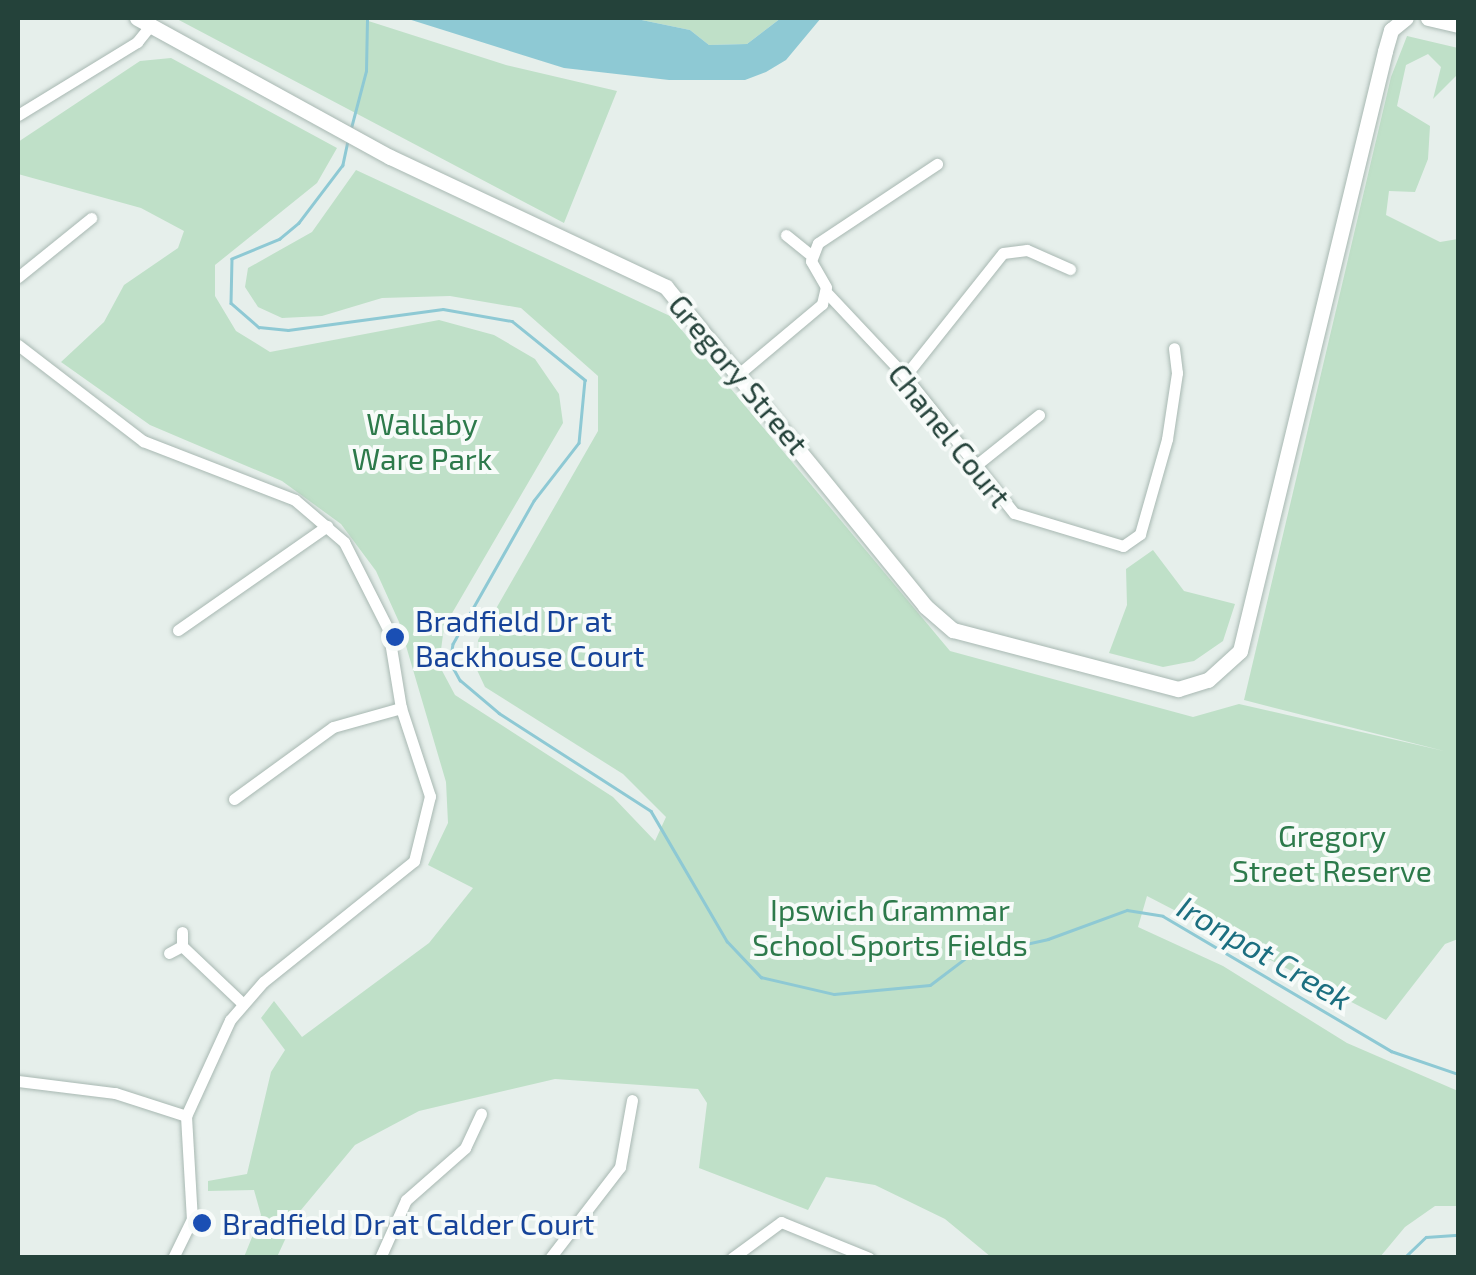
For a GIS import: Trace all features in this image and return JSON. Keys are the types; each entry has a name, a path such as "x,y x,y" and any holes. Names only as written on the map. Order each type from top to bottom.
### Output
{"main road":[{"path":"1428,18 1458,25"},
{"name":"Gregory Street","path":"144,21 390,157 654,278 740,372 899,570 956,622 1011,646 1157,682 1211,670 1229,655 1246,624 1397,20"}],"street":[{"path":"18,115 137,42 144,21"},
{"path":"811,255 818,242 937,164"},
{"path":"20,270 91,218"},
{"path":"740,372 822,304 827,293 811,255 786,235"},
{"path":"906,376 1003,253 1027,250 1070,269"},
{"name":"Chanel Court","path":"827,293 906,376 975,466 1026,521 1132,543 1166,440 1177,374 1174,348"},
{"path":"18,345 144,440 295,500 327,526 366,577 388,629 401,708 430,796 416,858 241,1002 186,1116 192,1219 173,1258"},
{"path":"975,466 1039,414"},
{"path":"178,630 327,526"},
{"path":"234,799 332,727 401,708"},
{"path":"182,932 182,946 241,1002"},
{"path":"169,953 182,946"},
{"path":"18,1081 115,1094 186,1116"},
{"path":"550,1258 620,1167 629,1142 632,1100"},
{"path":"380,1258 406,1200 465,1148 481,1113"},
{"path":"732,1258 781,1222 868,1258"}],"green space":[{"path":"359,18 506,65 617,91 564,223 177,19"},
{"path":"632,18 781,18 747,44 709,45 690,30"},
{"path":"1407,36 1458,48 1458,74 1433,99 1441,67 1428,54 1406,65 1397,106 1430,126 1428,159 1415,192 1389,191 1386,215 1440,242 1458,239 1458,939 1445,944 1386,1020 1147,896 1138,927 1223,966 1347,1043 1458,1091 1458,1206 1435,1206 1405,1227 1380,1257 991,1257 945,1219 875,1185 826,1177 808,1210 699,1168 707,1103 698,1089 555,1079 419,1111 355,1145 296,1216 277,1257 244,1257 261,1215 254,1190 208,1191 208,1181 247,1174 271,1072 285,1050 261,1018 274,1001 302,1037 429,943 473,888 428,865 448,823 446,782 399,622 376,571 341,524 282,481 150,425 61,362 104,322 124,285 178,248 184,231 141,208 18,174 18,142 140,61 171,58 337,148 317,183 215,265 215,296 236,331 270,352 439,320 494,335 535,359 559,394 563,423 444,627 439,665 455,695 613,797 655,841 666,817 623,774 485,687 477,670 478,640 598,431 598,376 521,308 450,296 382,298 322,316 282,318 258,307 245,287 248,268 312,232 356,170 670,316 950,651 1193,717 1239,704 1444,751 1244,700 1391,77"},
{"path":"1153,550 1184,591 1235,604 1223,641 1194,661 1163,667 1109,653 1127,605 1126,569"}],"water":[{"path":"405,18 632,18 690,30 709,45 747,44 781,18 821,18 786,60 766,72 745,80 669,80 564,68"}],"waterway":[{"name":"Ironpot Creek","path":"351,128 366,71 367,18"},
{"name":"Ironpot Creek","path":"348,141 343,165 299,223 280,239 232,259 231,303 259,327 288,330 443,309 512,321 585,380 579,443 534,501 453,644 450,662 460,680 499,713 651,811 727,941 761,977 834,994 930,985 967,957 1048,939 1127,910 1163,916 1391,1051 1458,1074"},
{"name":"Ironpot Creek","path":"1404,1258 1426,1237 1458,1235"}],"place":[{"name":"Bradfield Dr at Backhouse Court","path":"395,637"},
{"name":"Bradfield Dr at Calder Court","path":"202,1223"}],"park label":[{"name":"Wallaby Ware Park","path":"422,440"},
{"name":"Gregory Street Reserve","path":"1332,852"},
{"name":"Ipswich Grammar School Sports Fields","path":"890,926"}]}
